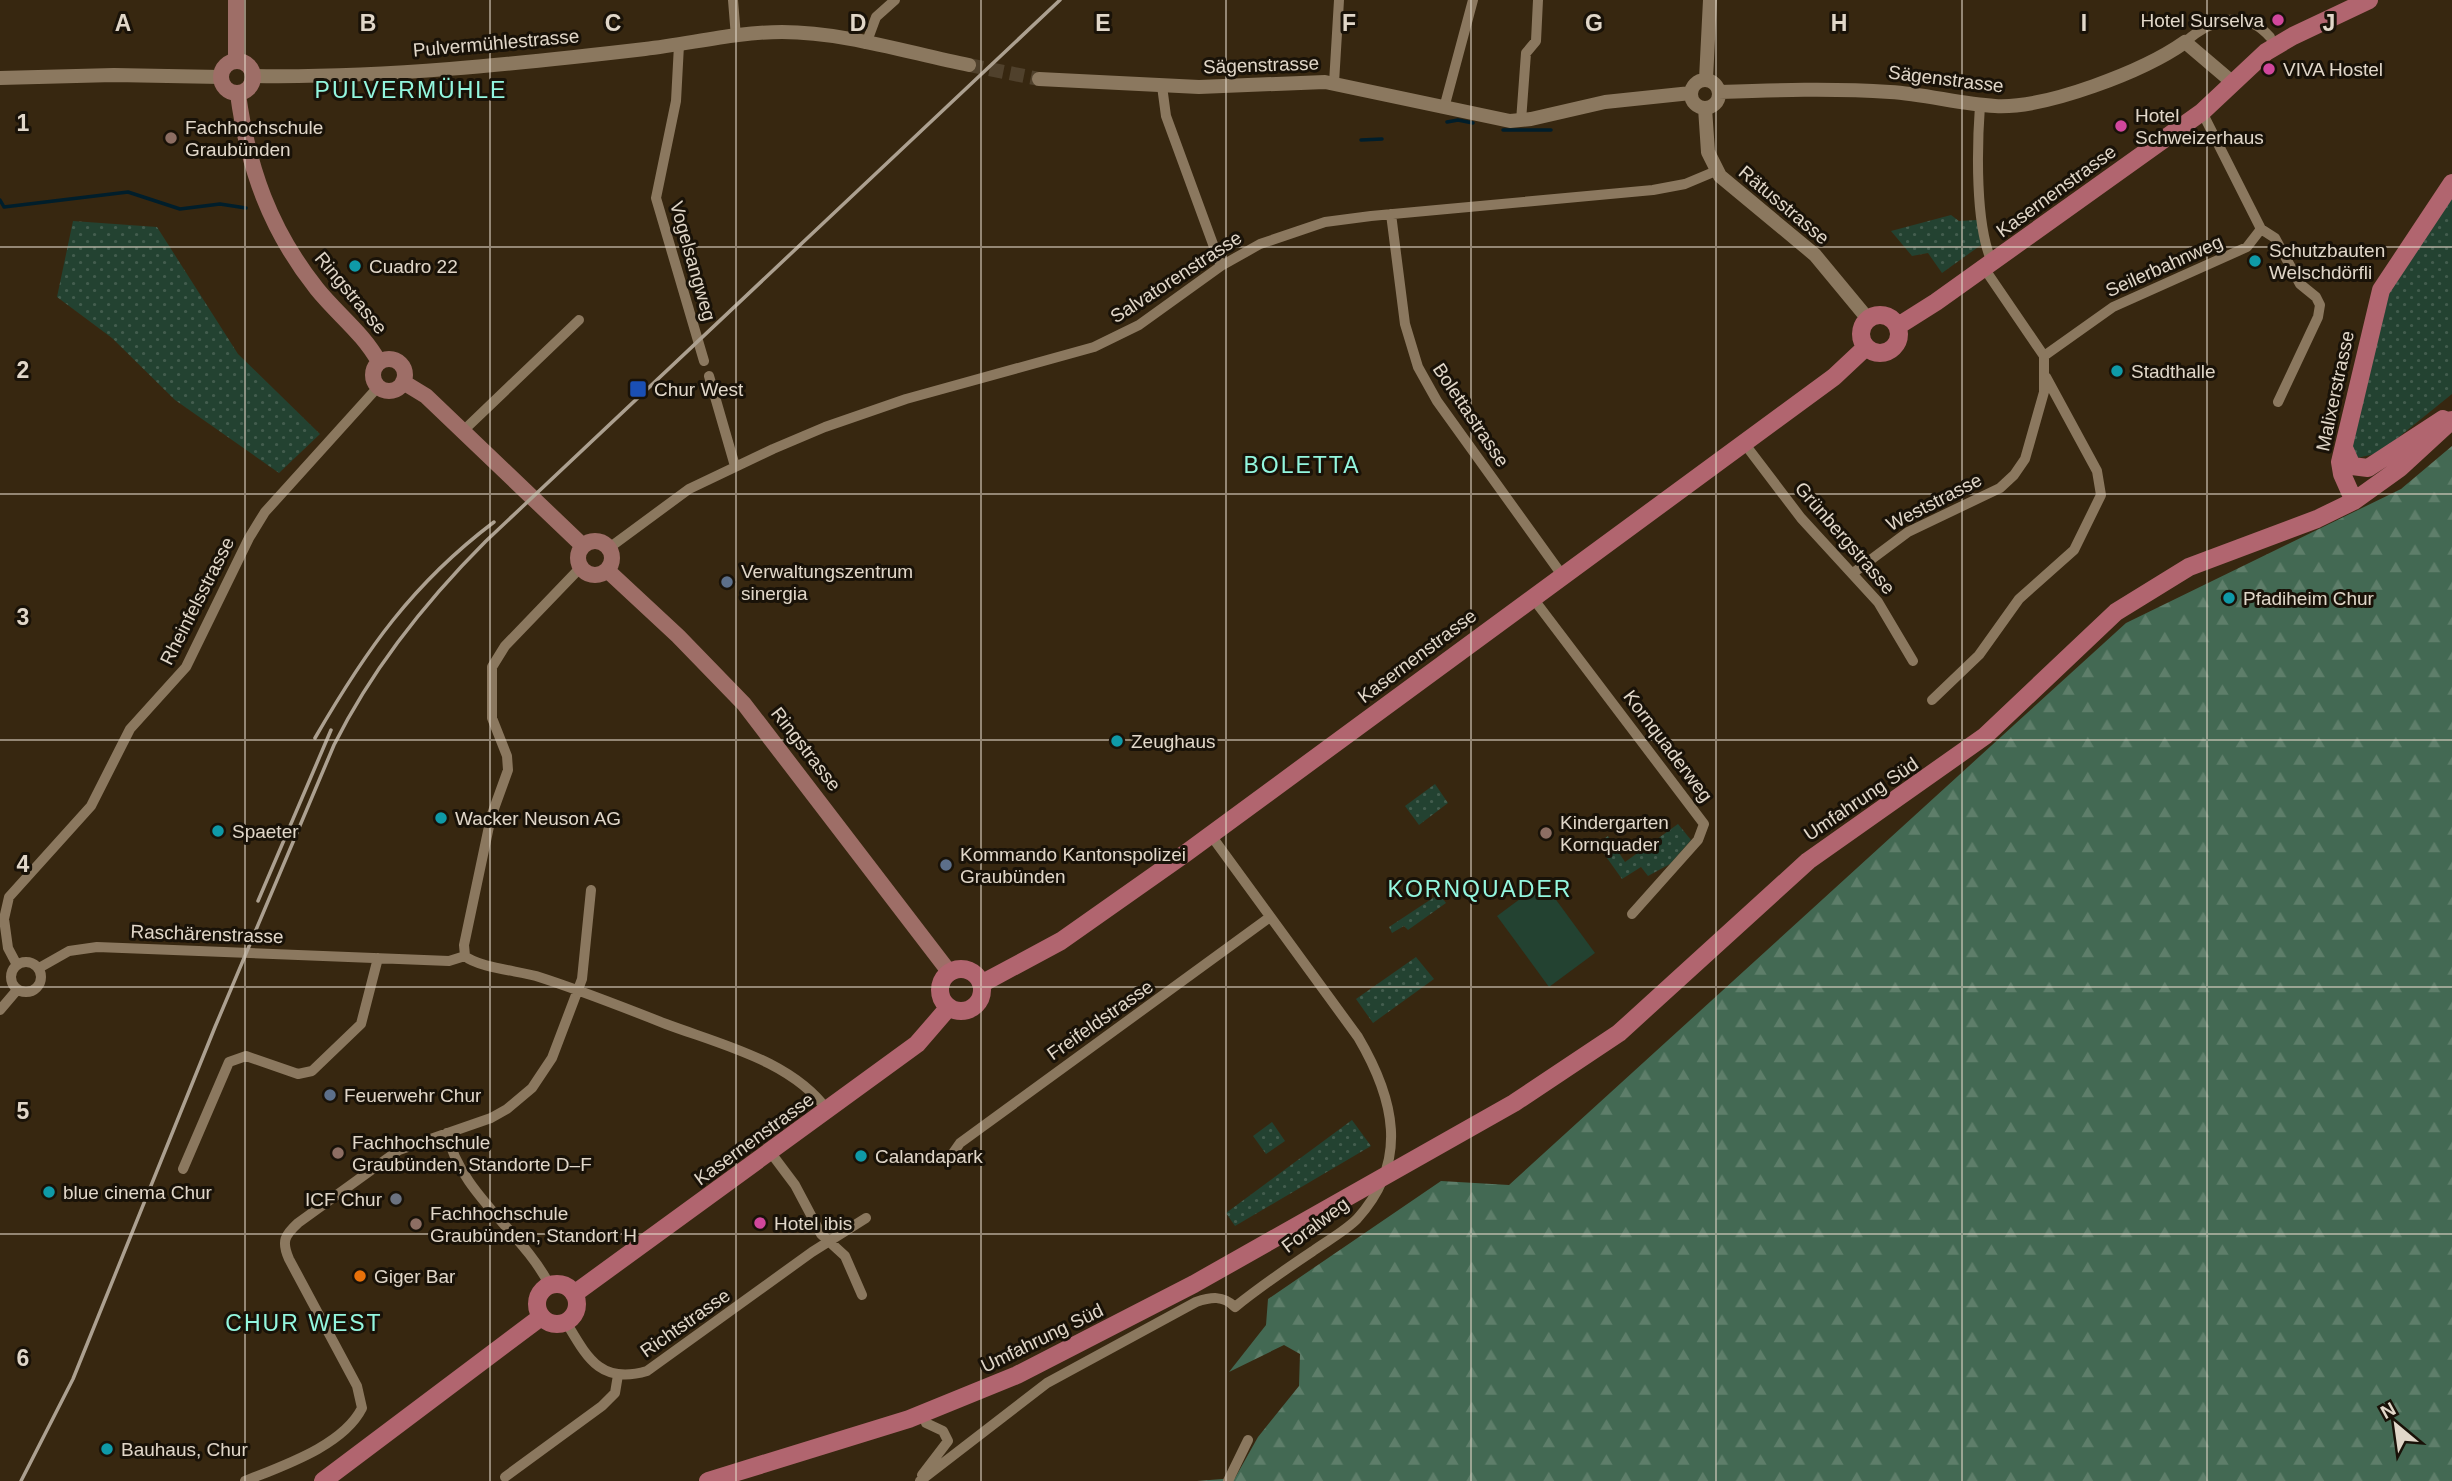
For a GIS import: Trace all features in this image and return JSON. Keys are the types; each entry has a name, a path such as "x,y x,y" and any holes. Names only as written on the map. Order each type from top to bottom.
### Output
{"main road":[{"path":"236,0 236,61"},
{"name":"Kasernenstrasse","path":"1898,326 2202,112 2257,59 2284,41 2369,0"},
{"path":"236,61 250,66 254,76 250,88 238,94 228,91 221,77 224,68 236,61"},
{"name":"Ringstrasse","path":"238,94 251,165 278,233 317,289 368,343 379,362"},
{"name":"Malixerstrasse","path":"2354,500 2341,472 2344,448 2381,290 2452,183"},
{"path":"1885,316 1898,326 1898,339 1889,351 1878,353 1866,347 1861,333 1868,319 1885,316"},
{"name":"Kasernenstrasse","path":"981,984 1061,941 1210,834 1834,377 1866,347"},
{"path":"388,359 401,364 405,373 403,382 392,390 379,387 373,374 379,362 388,359"},
{"path":"403,382 426,396 583,546"},
{"path":"2344,448 2354,467 2371,467 2452,414"},
{"path":"2354,500 2400,468 2452,420"},
{"name":"Umfahrung Süd","path":"709,1480 896,1424 1017,1375 1102,1333 1368,1187 1514,1103 1619,1033 1789,876 1986,736 2084,640 2131,602 2189,567 2318,519 2354,500"},
{"path":"597,541 609,548 612,559 607,570 592,574 581,567 579,556 583,546 597,541"},
{"name":"Ringstrasse","path":"607,570 678,636 744,704 950,973"},
{"path":"968,971 981,984 981,999 971,1009 963,1011 949,1007 941,993 943,982 950,973 968,971"},
{"name":"Kasernenstrasse","path":"574,1294 772,1153 917,1044 949,1007"},
{"path":"550,1286 564,1286 574,1294 577,1306 566,1322 556,1324 541,1317 538,1300 550,1286"},
{"path":"323,1481 541,1317"},
{"path":"345,1462 346,1481"}],"street":[{"path":"733,0 736,37"},
{"path":"895,0 876,17 866,44 969,65"},
{"path":"1334,83 1339,0"},
{"path":"1444,108 1473,0"},
{"path":"1521,121 1526,53 1536,41 1538,0"},
{"path":"1706,79 1710,0"},
{"name":"Sägenstrasse","path":"1719,92 1876,91 1980,105 2014,106 2057,98 2152,61 2209,24 2229,19 2252,22 2270,37"},
{"name":"Pulvermühlestrasse","path":"254,76 303,78 358,75 796,33 866,44"},
{"path":"2185,42 2232,82"},
{"name":"Vogelsangweg","path":"679,45 676,101 656,198 704,361"},
{"path":"0,78 114,75 221,77"},
{"name":"Sägenstrasse","path":"1040,79 1162,86 1306,81 1334,83 1444,108 1521,121 1605,102 1690,93"},
{"path":"1706,79 1715,84 1719,92 1715,103 1704,108 1695,103 1690,93 1695,83 1706,79"},
{"path":"1162,86 1166,116 1221,266"},
{"path":"1980,105 1979,179 1988,265"},
{"name":"Rätusstrasse","path":"1704,108 1707,145 1716,171 1815,255 1868,319"},
{"path":"2202,112 2261,229 2275,238 2300,284 2315,295 2320,305 2318,317 2278,402"},
{"name":"Salvatorenstrasse","path":"609,548 676,497 735,466 825,427 886,405 1094,346 1162,311 1221,266 1260,244 1298,230 1325,222 1391,214 1653,190 1685,184 1716,171"},
{"name":"Bolettastrasse","path":"1391,214 1405,324 1418,367 1437,401 1562,575"},
{"name":"Seilerbahnweg","path":"2044,356 2113,307 2247,247 2261,229"},
{"name":"Weststrasse","path":"1853,573 1915,527 1994,491 2011,479 2026,454 2046,377 2044,356 1988,265"},
{"path":"463,431 579,320"},
{"path":"709,376 735,466"},
{"path":"1932,700 1974,661 2019,599 2074,550 2098,502 2102,485 2098,471 2046,377"},
{"name":"Rheinfelsstrasse","path":"3,902 91,806 130,729 186,667 249,538 265,512 379,387"},
{"name":"Grünbergstrasse","path":"1744,443 1801,518 1882,607 1913,661"},
{"path":"465,956 464,945 491,817 508,770 507,756 494,725 492,667 505,646 581,567"},
{"name":"Kornquaderweg","path":"1532,597 1704,824 1698,840 1632,914"},
{"name":"Foralweg","path":"922,1480 1047,1383 1077,1365 1205,1299 1227,1299 1235,1307 1356,1221 1373,1197 1387,1165 1392,1142 1392,1122 1387,1099 1374,1064 1358,1037 1210,834"},
{"path":"245,1481 312,1452 358,1416 362,1408 361,1394 289,1259 284,1239 298,1223 390,1156 491,1118 507,1109 531,1088 552,1058 582,979 591,890"},
{"path":"3,902 8,948 17,965"},
{"name":"Freifeldstrasse","path":"953,1153 960,1143 1270,917"},
{"name":"Raschärenstrasse","path":"39,968 69,951 97,947 449,961 465,956 475,962 524,972 756,1058 803,1085 828,1111"},
{"path":"183,1169 229,1062 246,1056 299,1074 312,1071 361,1024 378,958"},
{"path":"17,965 29,962 39,968 42,979 38,986 29,992 17,990"},
{"path":"17,965 11,979 17,990"},
{"path":"0,1010 17,990"},
{"path":"447,1133 459,1166 538,1263 550,1286"},
{"path":"772,1153 795,1185 821,1234 845,1256 862,1295"},
{"path":"829,1241 866,1218"},
{"name":"Richtstrasse","path":"618,1375 638,1374 655,1368 829,1241"},
{"path":"505,1476 615,1394 618,1375 609,1373 590,1360 566,1322"},
{"path":"922,1480 922,1473 948,1441 943,1430 926,1423"},
{"path":"1228,1481 1248,1440"}],"green space":[{"path":"2452,183 2452,394 2379,453 2348,460 2375,306"},
{"path":"1951,215 1959,221 1977,220 1981,245 1942,273 1928,253 1912,256 1891,231"},
{"path":"73,221 157,227 238,354 320,434 279,473 175,400 112,338 57,297"},
{"path":"2452,446 2452,1481 1197,1481 1235,1478 1258,1437 1299,1386 1300,1354 1284,1345 1229,1372 1266,1325 1268,1299 1441,1181 1509,1185 2126,623 2401,489"},
{"path":"1435,784 1448,803 1419,825 1405,806"},
{"path":"1678,824 1691,840 1670,864 1648,876 1641,867 1622,879 1597,844 1608,836 1625,862"},
{"path":"1543,882 1595,953 1549,987 1497,916"},
{"path":"1439,894 1446,903 1408,930 1404,926 1392,933 1389,927"},
{"path":"1416,957 1434,979 1373,1023 1356,999"},
{"path":"1352,1120 1371,1146 1235,1226 1226,1213"},
{"path":"1272,1122 1285,1141 1266,1154 1253,1136"}],"waterway":[{"path":"1447,122 1458,120 1473,123"},
{"path":"1503,130 1551,130"},
{"path":"1361,140 1382,139"},
{"path":"0,200 4,207 128,192 180,209 220,204 246,208"}],"tunnel":[{"path":"969,65 1039,79"}],"railway":[{"path":"21,1481 73,1379 215,1027 334,745 383,662 421,612 486,541 1060,0"},
{"path":"315,738 372,647 393,620 439,570 494,522"},
{"path":"258,901 331,730"}],"place":[{"name":"Hotel Surselva","path":"2278,20"},
{"name":"VIVA Hostel","path":"2269,69"},
{"name":"Hotel Schweizerhaus","path":"2121,126"},
{"name":"Fachhochschule Graubünden","path":"171,138"},
{"name":"Schutzbauten Welschdörfli","path":"2255,261"},
{"name":"Cuadro 22","path":"355,266"},
{"name":"Stadthalle","path":"2117,371"},
{"name":"Chur West","path":"638,389"},
{"name":"Verwaltungszentrum sinergia","path":"727,582"},
{"name":"Pfadiheim Chur","path":"2229,598"},
{"name":"Zeughaus","path":"1117,741"},
{"name":"Wacker Neuson AG","path":"441,818"},
{"name":"Spaeter","path":"218,831"},
{"name":"Kindergarten Kornquader","path":"1546,833"},
{"name":"Kommando Kantonspolizei Graubünden","path":"946,865"},
{"name":"Feuerwehr Chur","path":"330,1095"},
{"name":"Fachhochschule Graubünden, Standorte D–F","path":"338,1153"},
{"name":"Calandapark","path":"861,1156"},
{"name":"blue cinema Chur","path":"49,1192"},
{"name":"ICF Chur","path":"396,1199"},
{"name":"Hotel ibis","path":"760,1223"},
{"name":"Fachhochschule Graubünden, Standort H","path":"416,1224"},
{"name":"Giger Bar","path":"360,1276"},
{"name":"Bauhaus, Chur","path":"107,1449"}],"district":[{"name":"PULVERMÜHLE","path":"411,90"},
{"name":"BOLETTA","path":"1302,465"},
{"name":"KORNQUADER","path":"1480,889"},
{"name":"CHUR WEST","path":"304,1323"}]}
